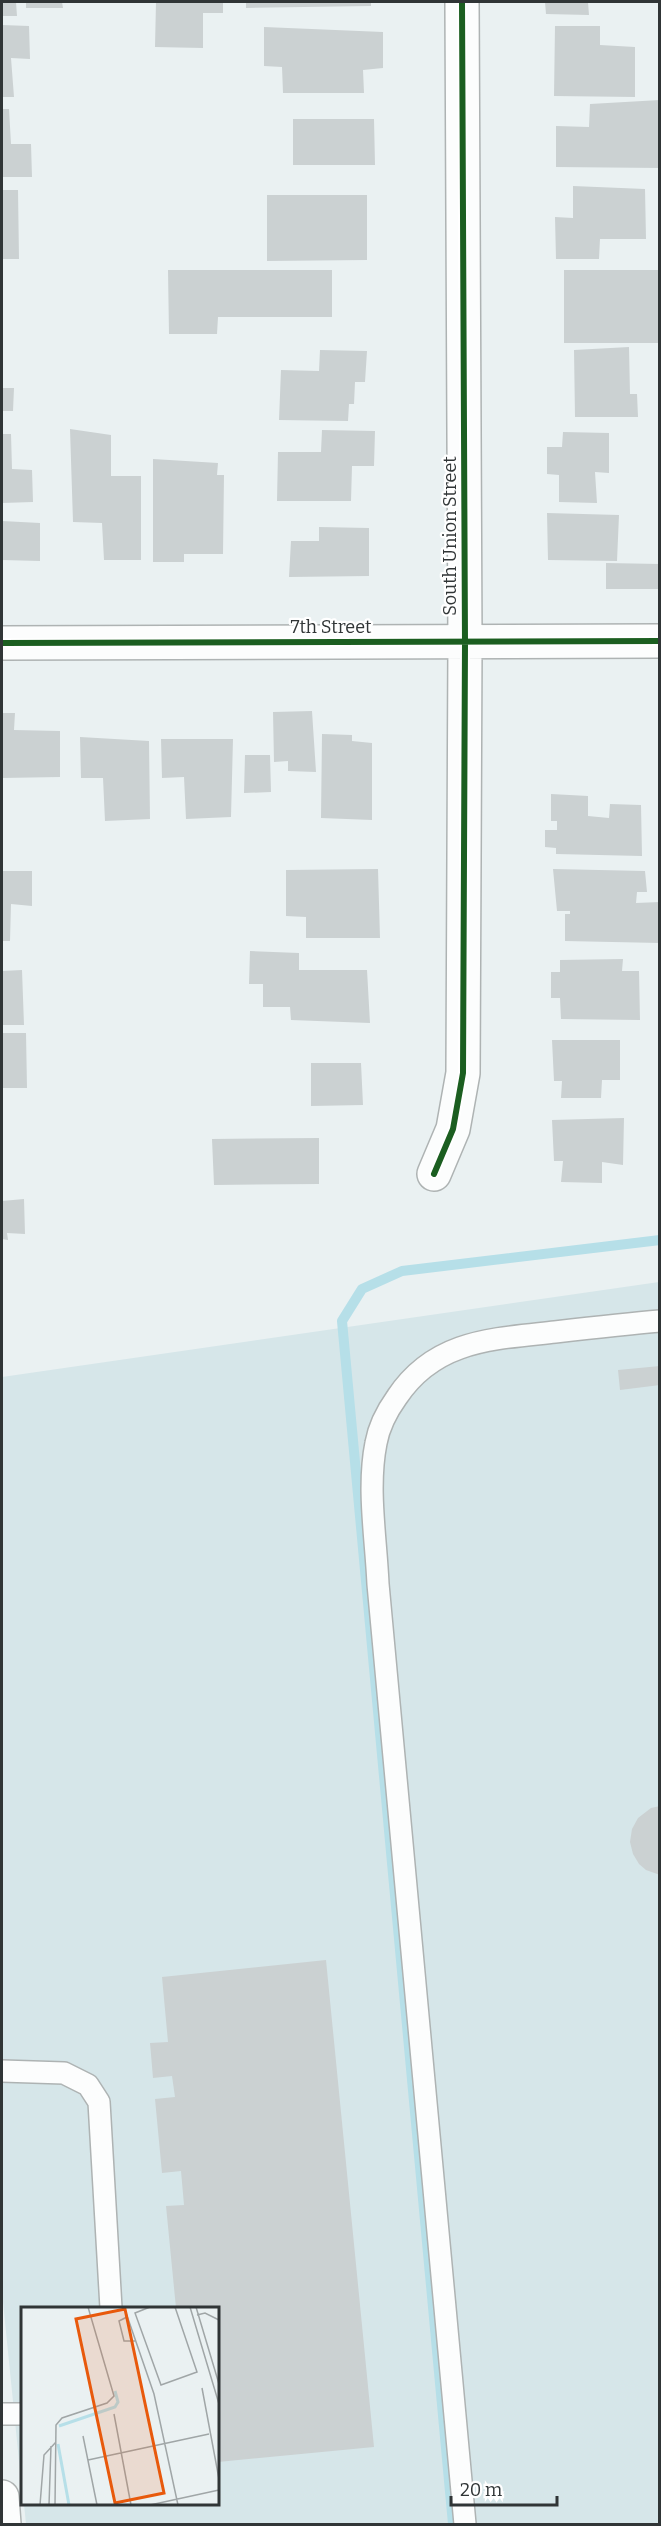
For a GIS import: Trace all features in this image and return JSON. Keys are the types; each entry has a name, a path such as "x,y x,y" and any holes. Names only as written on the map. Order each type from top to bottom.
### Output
{"street":[{"name":"South Union Street","path":"434,1174 453,1129 463,1073 465,643 462,2"},
{"name":"7th Street","path":"2,643 660,641"},
{"path":"2,2497 4,2524"}],"lane":[{"path":"465,2524 378,1584 372,1468 376,1440 385,1414 408,1381 425,1366 448,1352 493,1339 660,1321"},
{"path":"2,2071 64,2073 88,2085 99,2102 111,2307"},
{"path":"2,2414 21,2414"}],"shaded area":[{"path":"659,1282 659,2524 26,2524 24,2505 219,2505 219,2307 21,2307 21,2481 2,2292 2,1377"}],"building":[{"path":"2,2 16,2 17,16 2,16"},
{"path":"26,2 62,2 63,8 26,8"},
{"path":"156,2 223,2 223,13 203,13 203,48 155,47"},
{"path":"246,2 371,2 371,6 246,8"},
{"path":"545,2 588,2 589,15 546,14"},
{"path":"2,25 29,26 30,59 11,58 14,97 2,97"},
{"path":"555,26 600,26 600,45 635,47 635,97 554,96"},
{"path":"264,27 383,32 383,68 363,70 364,93 283,93 282,67 264,66"},
{"path":"660,100 660,168 556,167 556,126 589,127 590,104"},
{"path":"2,109 9,109 11,144 31,144 32,177 2,177"},
{"path":"293,119 374,119 375,165 293,165"},
{"path":"573,186 645,189 646,239 600,239 599,259 556,259 555,217 573,218"},
{"path":"2,190 18,190 19,259 2,259"},
{"path":"267,195 367,195 367,260 267,261"},
{"path":"168,270 332,270 332,317 218,317 217,334 169,334"},
{"path":"564,270 660,270 660,343 564,343"},
{"path":"629,347 630,394 637,394 638,417 575,417 574,350"},
{"path":"320,350 367,351 365,382 355,382 354,404 349,404 348,421 279,420 281,370 319,371"},
{"path":"2,388 14,388 13,411 2,411"},
{"path":"70,429 111,435 111,476 141,476 141,560 104,560 102,523 73,522"},
{"path":"322,430 375,431 374,466 352,466 351,501 277,501 278,452 321,452"},
{"path":"563,432 609,433 609,473 595,472 597,503 559,502 559,475 547,474 547,447 562,447"},
{"path":"2,434 11,434 12,469 32,470 33,502 2,503"},
{"path":"153,459 218,463 217,475 224,475 223,554 184,554 184,562 153,562"},
{"path":"547,513 619,515 617,561 548,560"},
{"path":"2,521 40,523 40,561 2,560"},
{"path":"319,527 369,528 369,576 289,577 291,541 319,541"},
{"path":"606,563 660,564 660,589 606,589"},
{"path":"312,711 316,772 288,771 288,761 274,762 273,712"},
{"path":"2,713 15,713 14,730 60,731 60,777 2,778"},
{"path":"322,734 352,735 352,741 372,743 372,820 321,818"},
{"path":"80,737 149,741 150,819 105,821 103,778 81,778"},
{"path":"161,739 233,739 231,817 186,819 184,777 162,778"},
{"path":"245,755 270,755 271,792 244,793"},
{"path":"551,794 588,796 588,816 609,818 610,804 641,805 642,856 556,854 556,848 545,847 545,830 557,830 557,821 551,821"},
{"path":"378,869 380,938 306,938 306,917 286,916 286,870"},
{"path":"553,869 645,871 647,892 637,892 636,903 660,902 660,943 565,941 565,914 570,914 570,911 557,911"},
{"path":"2,871 32,871 32,906 11,904 10,941 2,941"},
{"path":"250,951 299,953 299,970 367,970 370,1023 291,1020 290,1007 263,1007 263,984 249,984"},
{"path":"623,959 622,971 639,971 640,1020 561,1019 560,998 551,998 551,972 560,972 560,960"},
{"path":"22,970 24,1025 2,1025 2,971"},
{"path":"2,1033 26,1033 27,1088 2,1088"},
{"path":"552,1040 620,1040 620,1080 602,1080 601,1098 561,1098 562,1081 554,1081"},
{"path":"311,1063 361,1063 363,1105 311,1106"},
{"path":"624,1118 623,1165 602,1162 602,1183 561,1182 563,1161 554,1161 552,1120"},
{"path":"319,1138 319,1184 214,1185 212,1139"},
{"path":"24,1199 25,1234 7,1233 8,1240 2,1239 2,1201"},
{"path":"660,1366 660,1385 620,1390 618,1370"},
{"path":"660,1806 660,1875 646,1870 639,1864 630,1842 632,1829 638,1818 651,1808"},
{"path":"326,1960 374,2447 219,2462 219,2307 176,2307 166,2206 184,2205 181,2171 162,2173 155,2099 175,2097 172,2076 153,2078 150,2043 168,2042 162,1977"}],"waterway":[{"path":"453,2524 342,1321 362,1289 402,1271 660,1240"}],"cycle path":[{"path":"434,1174 453,1129 463,1073 465,643 462,2"},
{"path":"2,643 660,641"}]}
